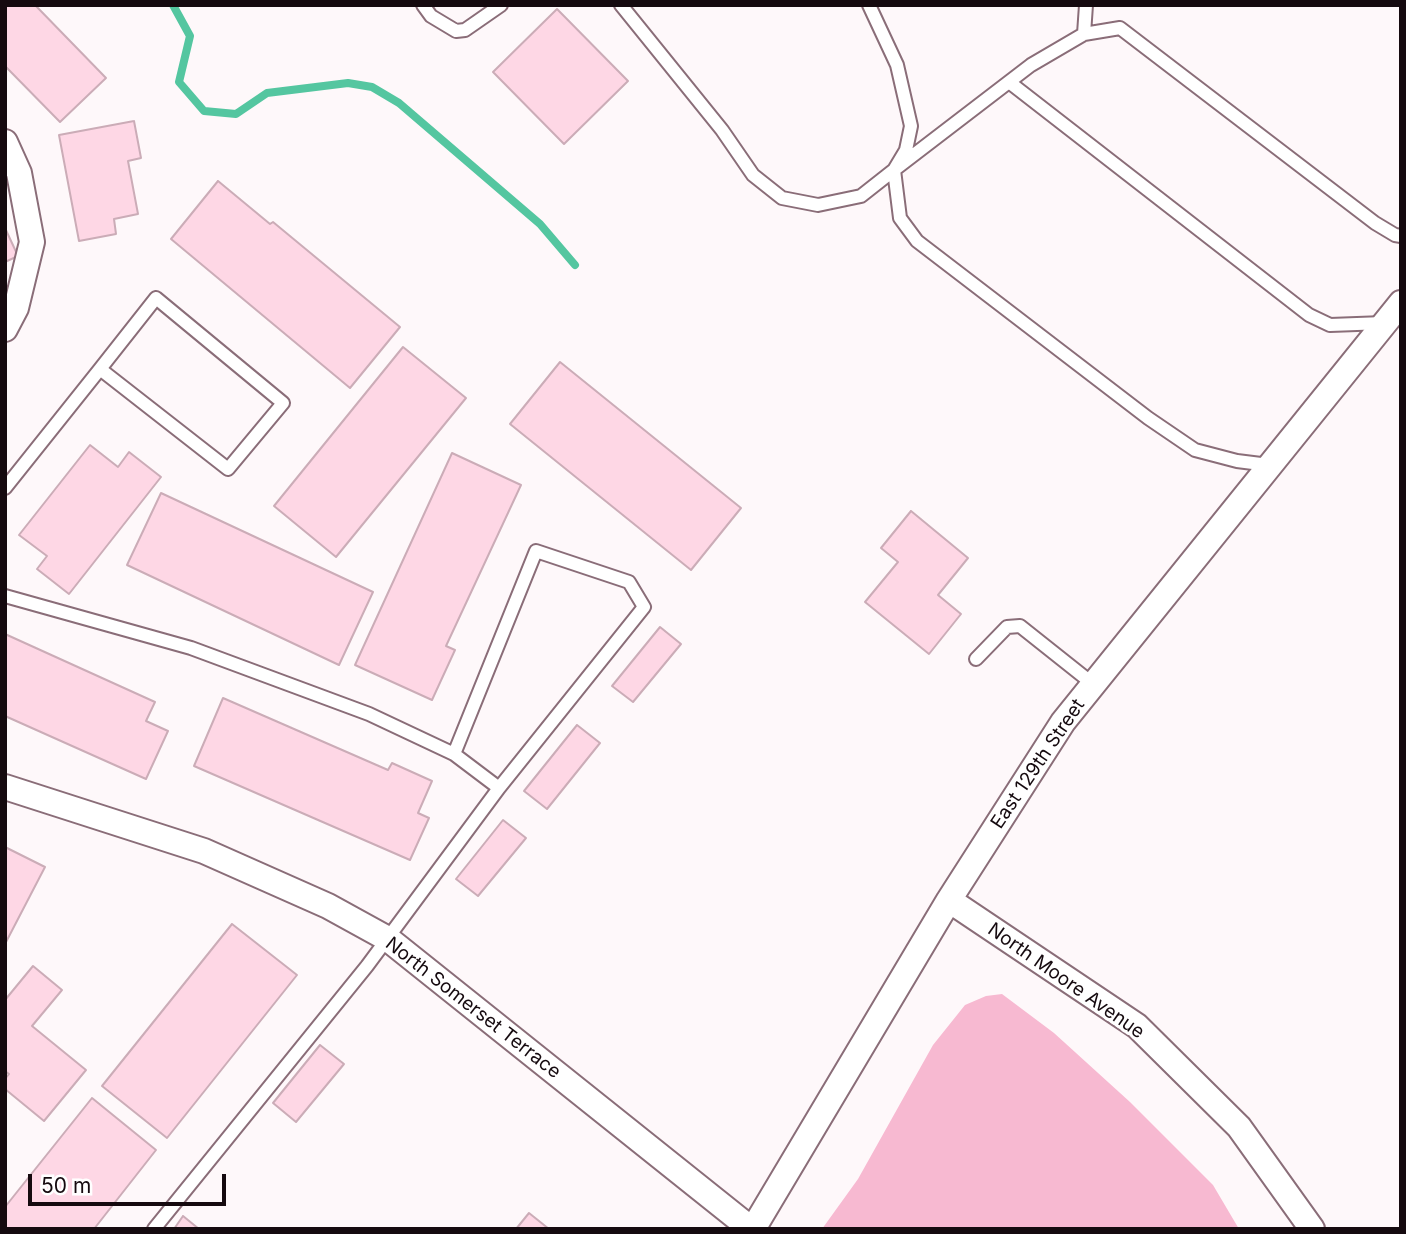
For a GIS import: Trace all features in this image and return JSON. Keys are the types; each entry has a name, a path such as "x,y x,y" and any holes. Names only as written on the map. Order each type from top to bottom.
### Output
{"street":[{"path":"5,142 19,173 32,242 16,308 5,329"},
{"name":"East 129th Street","path":"752,1229 949,900 1063,722 1401,303"},
{"name":"North Somerset Terrace","path":"5,787 204,851 328,906 388,939 752,1229"},
{"name":"North Moore Avenue","path":"949,900 1137,1026 1240,1127 1312,1229"}],"lane":[{"path":"423,5 431,16 456,31 466,30 501,5"},
{"path":"621,5 722,130 754,175 782,198 818,205 861,196 1031,65 1084,34 1120,28 1375,223 1401,236"},
{"path":"869,5 897,65 911,126 906,150 894,170 900,218 917,241 1148,418 1195,450 1237,461 1269,465"},
{"path":"1084,34 1086,5"},
{"path":"1009,82 1309,316 1330,325 1384,323"},
{"path":"5,488 156,298 284,403 228,469 100,369"},
{"path":"153,1229 388,939 499,788 644,607 629,582 536,551 454,754"},
{"path":"5,596 191,648 369,714 454,754 499,788"},
{"path":"976,659 1007,627 1020,626 1093,684"}],"shaded area":[{"path":"1002,994 1054,1033 1130,1102 1213,1185 1239,1229 822,1229 858,1179 933,1045 965,1005 986,996"}],"building":[{"path":"5,5 35,5 106,78 60,122 5,66"},
{"path":"557,9 628,81 564,144 493,72"},
{"path":"134,121 141,158 128,161 138,214 114,219 116,234 79,241 59,135"},
{"path":"218,181 270,224 273,222 400,327 350,388 171,239"},
{"path":"5,228 18,256 5,262"},
{"path":"403,347 466,398 336,557 274,506"},
{"path":"560,362 741,508 691,570 510,424"},
{"path":"90,445 118,467 129,452 161,477 69,594 37,569 47,556 19,535"},
{"path":"452,453 521,485 446,646 455,650 432,700 355,665"},
{"path":"161,493 373,592 339,665 127,565"},
{"path":"911,511 968,558 938,595 961,614 929,654 865,602 898,562 881,548"},
{"path":"660,627 681,644 633,702 612,686"},
{"path":"5,634 155,702 146,721 168,731 146,779 5,716"},
{"path":"223,698 388,770 392,763 432,781 418,813 429,818 410,860 194,766"},
{"path":"577,725 600,743 547,809 524,791"},
{"path":"503,820 526,838 478,896 456,879"},
{"path":"5,847 45,867 5,944"},
{"path":"232,924 297,975 167,1138 102,1086"},
{"path":"33,966 62,990 32,1026 86,1070 44,1121 5,1089 5,1079 9,1074 5,1071 5,1000"},
{"path":"320,1045 344,1064 296,1122 273,1103"},
{"path":"92,1098 156,1150 94,1229 5,1229 5,1207"},
{"path":"529,1213 549,1229 516,1229"},
{"path":"183,1216 199,1229 174,1229"}],"waterway":[{"path":"173,5 190,36 179,82 204,111 236,114 267,93 348,83 372,87 399,103 540,224 575,265"}]}
